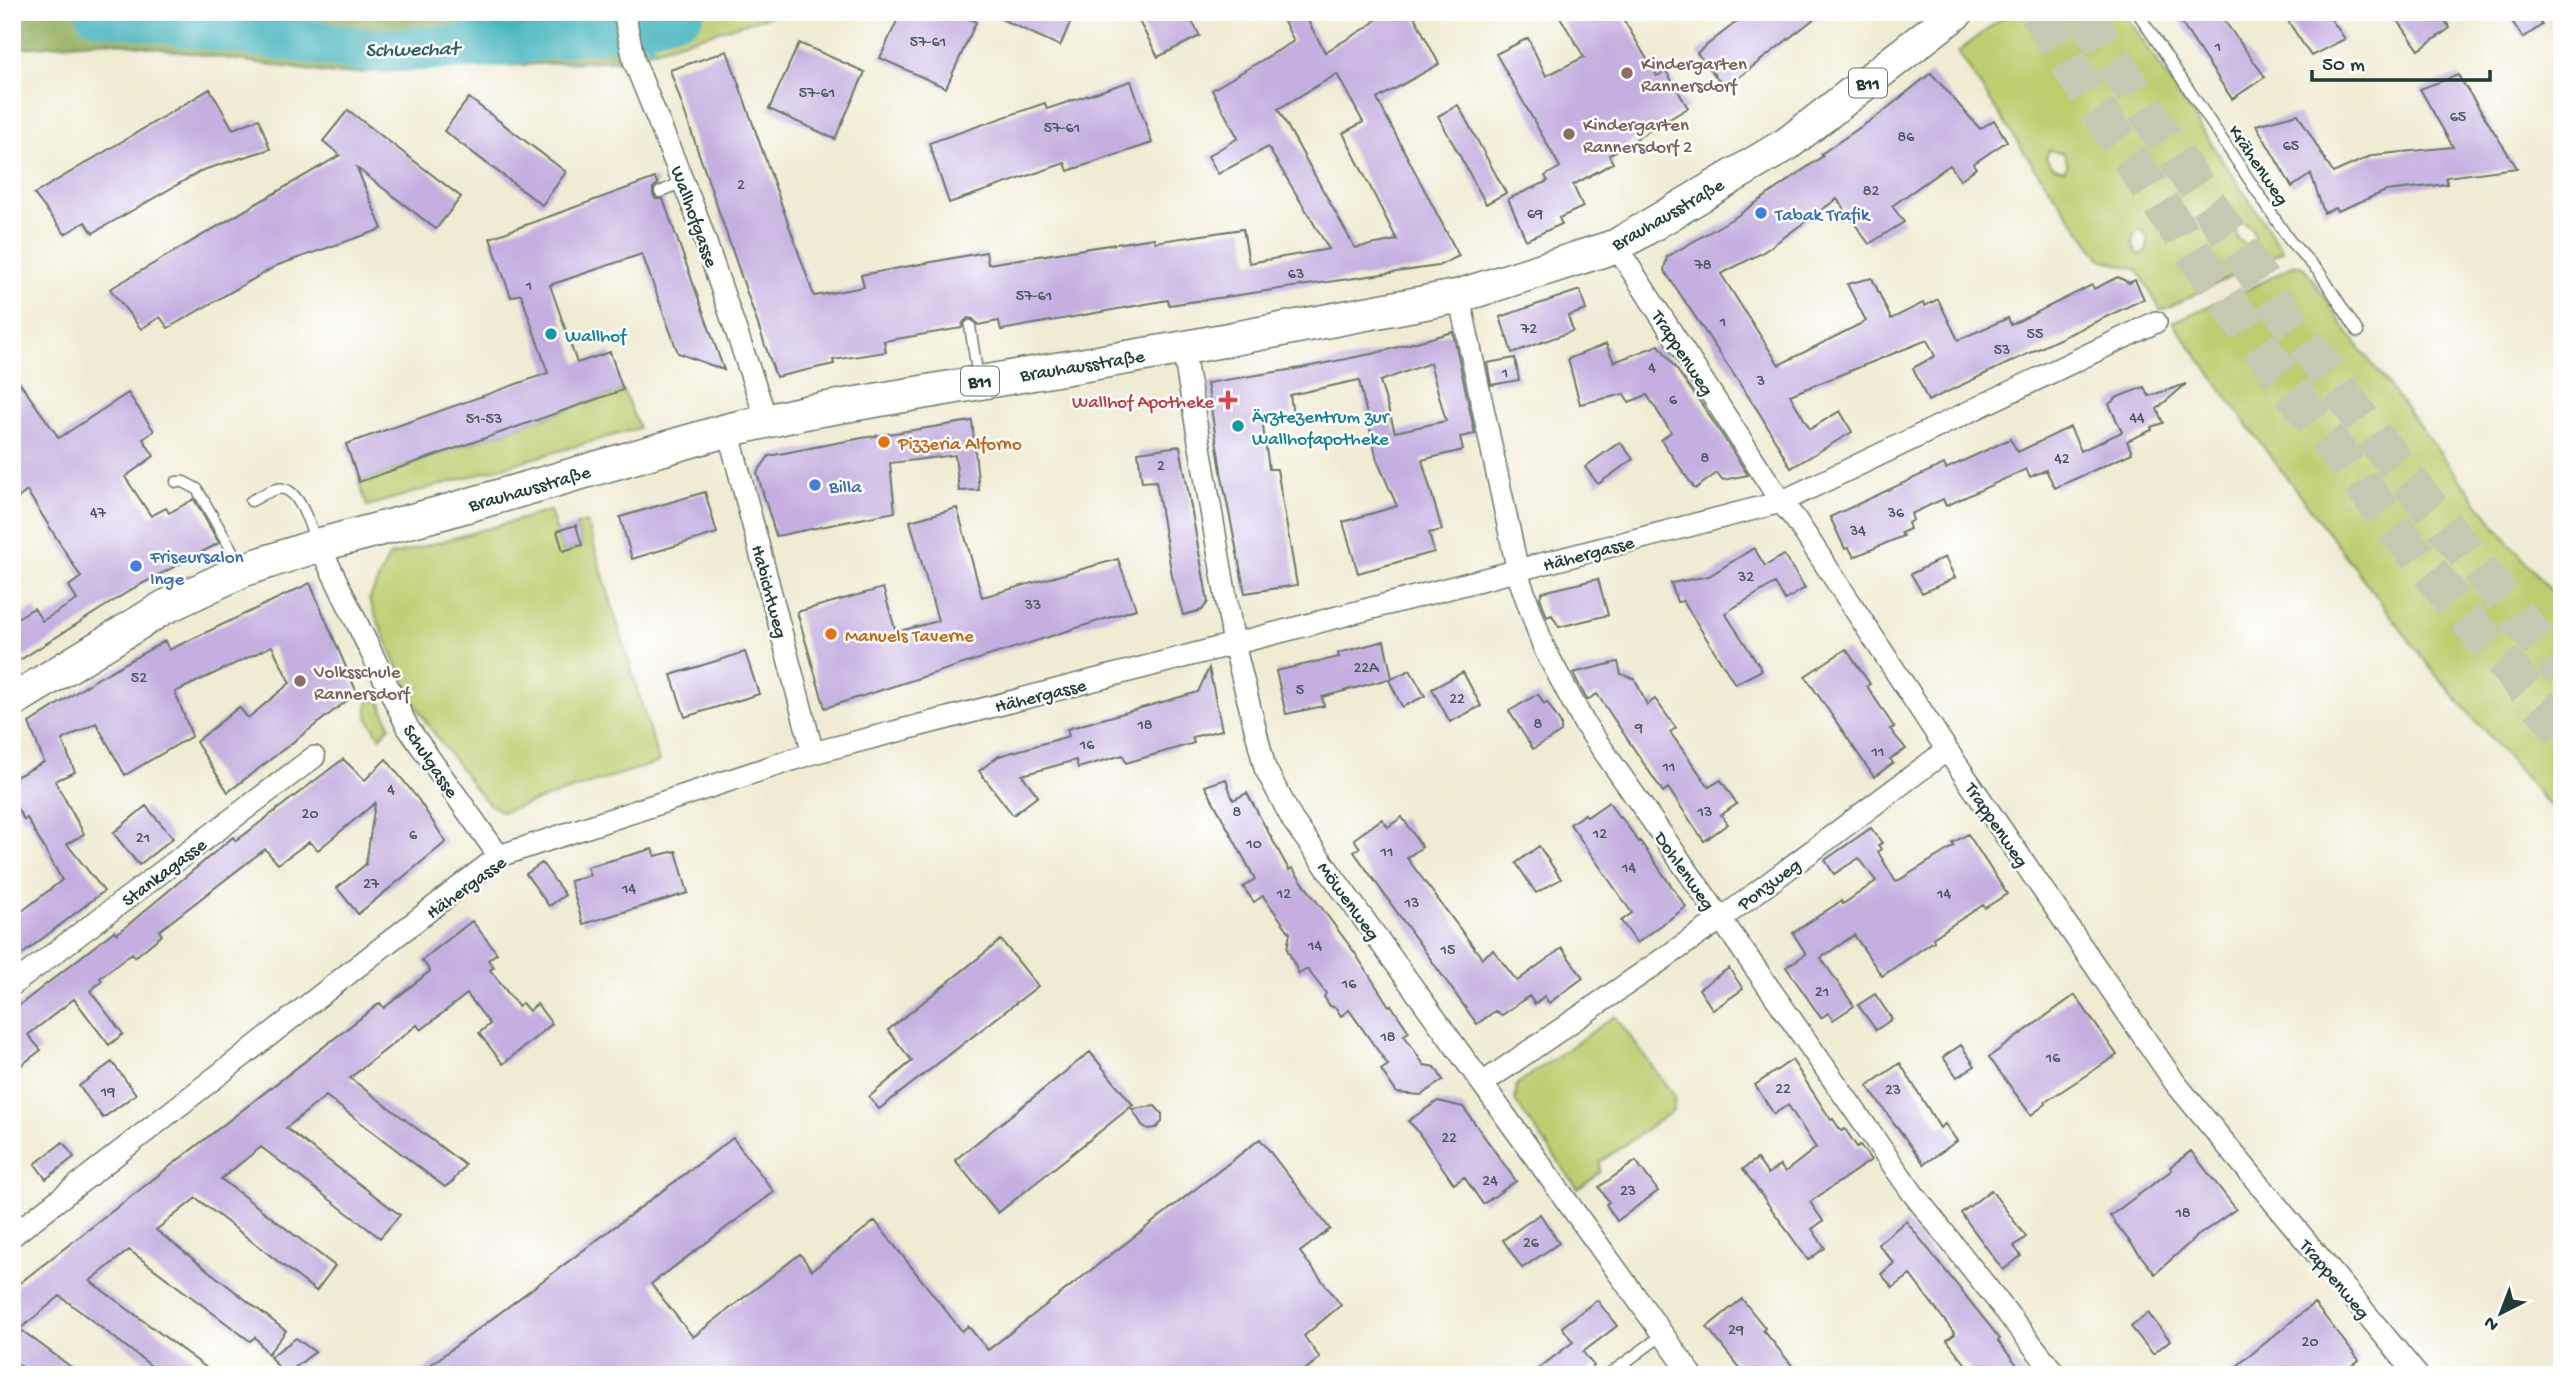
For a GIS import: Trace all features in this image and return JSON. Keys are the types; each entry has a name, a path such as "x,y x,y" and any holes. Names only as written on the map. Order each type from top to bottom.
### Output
{"main road":[{"name":"Brauhausstraße","path":"12,701 163,608 243,570 319,545 767,421 978,381 1183,348 1459,296 1616,246 1787,144 1957,12"}],"street":[{"name":"Wallhofgasse","path":"624,12 634,61 684,181 767,421"},
{"name":"Trappenweg","path":"1616,246 1781,502 1796,520 1947,750 2176,1084 2417,1375"},
{"name":"Dohlenweg","path":"1459,296 1518,570 1544,648 1584,723 1911,1191 2056,1375"},
{"name":"Hähergasse","path":"12,1236 499,856 813,753 1781,502 2156,322"},
{"name":"Möwenweg","path":"1183,348 1190,376 1234,644 1265,768 1293,821 1692,1375"},
{"name":"Habichtweg","path":"728,430 813,753"},
{"name":"Schulgasse","path":"319,545 408,728 499,856"},
{"name":"Ponzweg","path":"1483,1083 1721,919 1947,750"},
{"name":"Stankagasse","path":"12,985 314,757"}],"lane":[{"name":"Krähenweg","path":"2137,12 2290,242 2320,273 2358,332"},
{"path":"660,192 684,181"},
{"path":"970,326 978,381"},
{"path":"176,482 184,482 197,489 243,570"},
{"path":"251,501 278,488 295,493 319,545"},
{"path":"1608,1375 1661,1335"}],"green space":[{"path":"12,12 318,12 498,20 537,12 603,12 622,60 333,74 106,41 12,49"},
{"path":"636,12 784,12 644,53"},
{"path":"2010,12 2124,12 2283,251 2161,311 2138,270 2101,259 2030,161 1958,52","holes":["2049,150 2063,153 2068,164 2065,169 2056,168 2049,162 2046,157","2241,223 2250,228 2254,233 2254,244 2251,246 2241,242 2236,226","2140,229 2148,239 2146,252 2140,255 2132,243 2134,233"]},
{"path":"2293,265 2301,265 2310,275 2344,327 2498,529 2562,604 2562,820 2435,674 2173,322 2265,281"},
{"path":"623,390 639,428 367,506 359,482"},
{"path":"550,511 563,551 582,545 576,525 587,522 659,762 502,812 489,804 477,791 428,725 409,694 369,600 389,556"},
{"path":"377,694 390,726 380,737 367,714 368,704"},
{"path":"1615,1016 1675,1097 1673,1111 1600,1162 1600,1172 1578,1189 1515,1101 1517,1084"}],"building":[{"path":"901,12 955,12 976,22 946,88 880,58"},
{"path":"986,12 1075,12 1060,46"},
{"path":"1134,12 1187,12 1200,36 1158,57"},
{"path":"1279,12 1303,12 1325,52 1366,28 1386,12 1412,12 1439,64 1377,99 1459,256 1438,266 1169,305 1168,300 1001,330 999,321 978,325 968,318 962,328 884,341 886,352 833,360 834,364 776,377 670,70 727,51 814,296 864,287 861,275 986,252 988,264 1154,238 1155,242 1243,229 1249,263 1329,249 1268,147 1218,174 1208,156 1238,138 1212,90 1294,41","holes":["1337,74 1363,122 1343,133 1397,240 1355,248 1278,109"]},
{"path":"1557,12 1619,12 1657,76 1666,71 1688,108 1609,155 1613,163 1573,185 1583,207 1559,218 1562,224 1526,240 1508,199 1548,181 1545,176 1560,167 1496,54 1528,38 1546,76 1584,57"},
{"path":"1749,12 1823,12 1725,88 1697,53"},
{"path":"2174,12 2218,12 2265,77 2232,99"},
{"path":"2282,12 2326,12 2345,39 2311,56"},
{"path":"2392,12 2439,12 2450,28 2419,50"},
{"path":"2506,12 2533,12 2542,25 2523,38"},
{"path":"799,43 865,72 835,139 769,109"},
{"path":"1931,73 1980,129 1994,120 2007,141 1973,164 1976,168 1960,180 1950,165 1892,206 1904,222 1869,244 1837,199 1762,253 1721,274 1779,365 1866,321 1847,284 1872,278 1891,319 1923,303 1925,306 1938,299 1958,340 2008,318 2011,325 2092,285 2094,289 2118,277 2129,283 2135,280 2144,299 1928,401 1913,368 1935,356 1927,340 1790,395 1810,429 1840,411 1852,432 1791,468 1760,414 1664,270 1667,257 1737,216 1880,114"},
{"path":"2458,75 2517,168 2446,177 2447,184 2386,191 2338,211 2336,208 2324,213 2311,174 2292,187 2256,125 2298,114 2333,173 2373,155 2453,147 2420,89"},
{"path":"1131,81 1152,143 1068,171 1065,163 949,203 929,143 1045,103 1047,109"},
{"path":"210,89 233,129 259,119 270,149 203,170 93,233 85,222 65,234 34,194"},
{"path":"469,98 566,172 542,205 444,131"},
{"path":"1458,105 1506,193 1486,204 1438,116"},
{"path":"348,110 461,197 436,229 357,168 382,229 278,265 168,328 160,317 141,329 110,289 340,155 323,141"},
{"path":"655,178 658,184 653,188 653,195 656,199 663,199 724,370 678,353 642,254 550,285 577,363 610,352 623,390 359,482 346,444 548,373 521,294 511,297 490,238"},
{"path":"1580,290 1586,310 1568,316 1573,331 1512,353 1500,317"},
{"path":"1453,332 1475,434 1460,437 1463,450 1422,460 1442,530 1429,533 1434,552 1358,573 1343,522 1397,506 1377,460 1359,380 1290,395 1293,415 1262,419 1269,469 1277,469 1297,585 1245,593 1207,383 1376,353","holes":["1430,363 1446,421 1395,432 1380,381"]},
{"path":"1606,344 1614,362 1659,345 1748,475 1723,480 1717,473 1695,489 1661,440 1671,432 1647,395 1629,402 1624,394 1580,404 1568,359"},
{"path":"1515,358 1519,380 1491,385 1487,363"},
{"path":"12,372 59,438 128,393 154,431 143,439 154,456 125,477 151,516 166,508 169,513 194,499 219,543 134,588 12,665 12,621 34,608 42,621 77,600 69,586 81,577 27,491 12,503"},
{"path":"2186,384 2157,409 2163,423 2127,441 2132,453 2055,488 2046,470 2030,477 2026,469 1946,506 1943,499 1911,514 1913,520 1908,523 1910,529 1901,533 1903,536 1854,557 1849,548 1845,549 1830,517 1944,464 1946,469 2010,439 2018,452 2070,427 2081,451 2122,432 2109,404 2118,397 2144,387 2149,396"},
{"name":"Billa","path":"972,421 979,490 959,491 955,455 890,463 895,512 776,536 757,473 769,456"},
{"path":"1620,442 1633,459 1598,484 1585,467"},
{"path":"1180,446 1208,602 1202,610 1183,615 1172,576 1156,481 1142,482 1138,452"},
{"path":"705,492 717,533 632,559 620,517"},
{"path":"957,508 982,597 1118,559 1136,609 825,708 797,612 883,588 896,632 938,621 910,521"},
{"path":"576,525 582,545 563,551 557,531"},
{"path":"1754,548 1765,566 1784,555 1805,588 1785,600 1775,583 1725,613 1762,670 1735,684 1683,601 1677,602 1671,583 1709,576"},
{"path":"1945,557 1955,578 1922,593 1911,574"},
{"path":"1598,579 1608,615 1559,627 1552,615 1547,617 1540,597 1542,592"},
{"path":"310,583 357,693 228,792 196,742 239,707 248,718 290,683 272,646 175,692 192,736 125,775 96,723 62,740 75,772 55,781 84,834 67,844 104,891 12,962 12,919 62,880 27,818 24,820 12,799 12,779 44,762 29,723 97,679 165,641 169,650"},
{"path":"1384,641 1392,678 1322,697 1324,706 1286,714 1276,671 1339,657 1338,653"},
{"path":"1846,649 1894,727 1890,729 1906,749 1890,759 1893,763 1874,777 1805,676"},
{"path":"745,652 759,694 685,717 671,675"},
{"path":"1618,662 1621,674 1635,679 1647,705 1655,699 1676,728 1670,732 1709,787 1721,780 1737,804 1721,815 1728,824 1704,841 1668,788 1663,792 1597,694 1587,700 1573,673"},
{"path":"1209,668 1222,730 1192,737 1194,743 1126,763 1123,755 1078,768 1076,760 1022,775 1038,796 1013,815 979,771 999,756 1069,736 1067,729 1198,692"},
{"path":"1410,670 1425,696 1402,707 1389,680"},
{"path":"1463,672 1481,706 1450,722 1432,689"},
{"path":"1538,694 1544,704 1547,702 1561,724 1561,732 1533,749 1509,711"},
{"path":"343,759 365,780 386,759 418,799 446,842 358,914 337,888 366,864 375,803 318,850 309,842 278,864 265,849 159,931 162,935 135,957 132,953 100,978 102,981 90,991 123,1034 109,1045 74,999 28,1035 41,1050 12,1072 12,1011 114,931 117,934 233,837 236,841"},
{"path":"1226,779 1233,800 1247,793 1289,870 1292,868 1355,953 1389,1006 1391,1005 1409,1032 1404,1035 1424,1065 1435,1067 1443,1080 1421,1095 1397,1093 1381,1070 1388,1065 1349,1010 1341,1016 1336,1008 1330,1006 1324,997 1326,993 1307,969 1299,974 1287,949 1290,933 1263,896 1254,902 1243,887 1255,879 1205,786"},
{"path":"1609,802 1686,907 1637,943 1621,921 1632,913 1570,824 1585,814 1587,817"},
{"path":"146,806 173,838 139,865 113,833"},
{"path":"1402,817 1422,847 1407,858 1482,958 1493,950 1517,981 1562,948 1583,978 1549,1003 1544,996 1535,1004 1529,996 1502,1015 1495,1011 1477,1024 1354,852 1360,848 1354,839 1382,819 1388,827"},
{"path":"1871,828 1882,843 1878,845 1881,849 1878,852 1896,882 1954,846 1952,843 1968,834 2007,894 1985,908 1983,905 1952,925 1933,938 1934,941 1882,976 1854,935 1821,958 1854,1006 1833,1020 1828,1013 1821,1018 1786,967 1806,954 1793,933 1876,881 1859,858 1834,874 1825,860"},
{"path":"1539,846 1561,879 1536,893 1516,863"},
{"path":"652,849 655,856 676,851 688,893 583,924 570,881 590,875 587,867"},
{"path":"542,863 565,895 549,906 526,874"},
{"path":"472,921 497,953 488,960 494,967 490,970 518,1006 522,1003 529,1011 537,1004 552,1024 503,1064 479,1033 490,1024 467,994 421,1030 417,1025 350,1078 465,1165 453,1181 445,1187 326,1096 286,1128 400,1215 380,1238 261,1147 221,1179 335,1266 316,1291 196,1198 156,1230 286,1331 268,1354 255,1337 250,1341 129,1250 90,1281 216,1375 163,1375 60,1296 20,1329 82,1375 32,1375 12,1359 12,1289 380,1003 384,1008 430,971 422,960"},
{"path":"1001,940 1038,986 879,1109 869,1097 912,1061 888,1030"},
{"path":"1729,968 1743,989 1713,1010 1699,989"},
{"path":"1875,994 1892,1019 1876,1030 1858,1005"},
{"path":"2075,995 2117,1055 2045,1102 2046,1104 2031,1115 1989,1057"},
{"path":"1961,1045 1975,1066 1957,1077 1943,1057"},
{"path":"1090,1052 1133,1105 998,1213 955,1160"},
{"path":"1792,1060 1831,1120 1833,1119 1841,1131 1845,1129 1857,1147 1860,1145 1871,1160 1810,1202 1823,1221 1812,1229 1825,1248 1808,1260 1743,1169 1757,1159 1768,1174 1780,1165 1785,1172 1816,1148 1788,1105 1774,1114 1755,1085"},
{"path":"112,1062 136,1094 103,1118 79,1086"},
{"path":"1900,1063 1940,1128 1945,1124 1957,1141 1924,1164 1867,1086"},
{"path":"1438,1101 1463,1107 1516,1181 1483,1204 1464,1177 1454,1184 1408,1121"},
{"path":"1155,1106 1162,1114 1162,1122 1156,1128 1148,1129 1142,1125 1132,1109"},
{"path":"733,1138 774,1192 651,1284 693,1337 800,1254 812,1270 875,1221 962,1331 968,1326 988,1350 1260,1139 1330,1229 1300,1252 1341,1305 1304,1336 1320,1358 1298,1375 417,1375"},
{"path":"63,1142 74,1157 46,1179 35,1164"},
{"path":"2191,1151 2236,1209 2196,1237 2155,1274 2110,1216 2172,1170 2170,1167"},
{"path":"1636,1161 1658,1191 1617,1221 1599,1187"},
{"path":"1991,1190 2026,1237 2014,1246 2021,1256 2003,1270 1961,1213"},
{"path":"1540,1214 1559,1243 1522,1268 1503,1240"},
{"path":"1906,1221 2000,1339 1998,1341 2025,1375 1974,1375 1947,1340 1955,1334 1910,1275 1893,1288 1881,1274 1894,1263 1878,1244"},
{"path":"1742,1299 1765,1328 1763,1330 1800,1375 1745,1375 1707,1327"},
{"path":"1597,1300 1617,1326 1583,1352 1594,1366 1582,1375 1530,1375 1573,1342 1562,1327"},
{"path":"2314,1303 2359,1360 2340,1375 2226,1375"},
{"path":"2148,1313 2170,1340 2153,1354 2131,1327"},
{"path":"296,1338 315,1352 285,1375 270,1357"}],"waterway":[{"name":"Schwechat","path":"97,12 372,51 492,46 645,23 683,12"},
{"path":"645,23 651,48"}],"tunnel":[{"path":"2038,12 2165,210 2301,403 2428,569 2562,729"},
{"path":"2083,12 2178,160 2272,297 2375,438 2562,670"}],"place":[{"name":"Kindergarten Rannersdorf","path":"1627,73"},
{"name":"Kindergarten Rannersdorf 2","path":"1569,134"},
{"name":"Tabak Trafik","path":"1761,213"},
{"name":"Wallhof","path":"551,334"},
{"name":"Wallhof Apotheke","path":"1228,400"},
{"name":"Ärztezentrum zur Wallhofapotheke","path":"1238,426"},
{"name":"Pizzeria Alforno","path":"884,442"},
{"name":"Billa","path":"815,485"},
{"name":"Friseursalon Inge","path":"136,566"},
{"name":"Manuels Taverne","path":"831,634"},
{"name":"Volksschule Rannersdorf","path":"300,681"}]}
